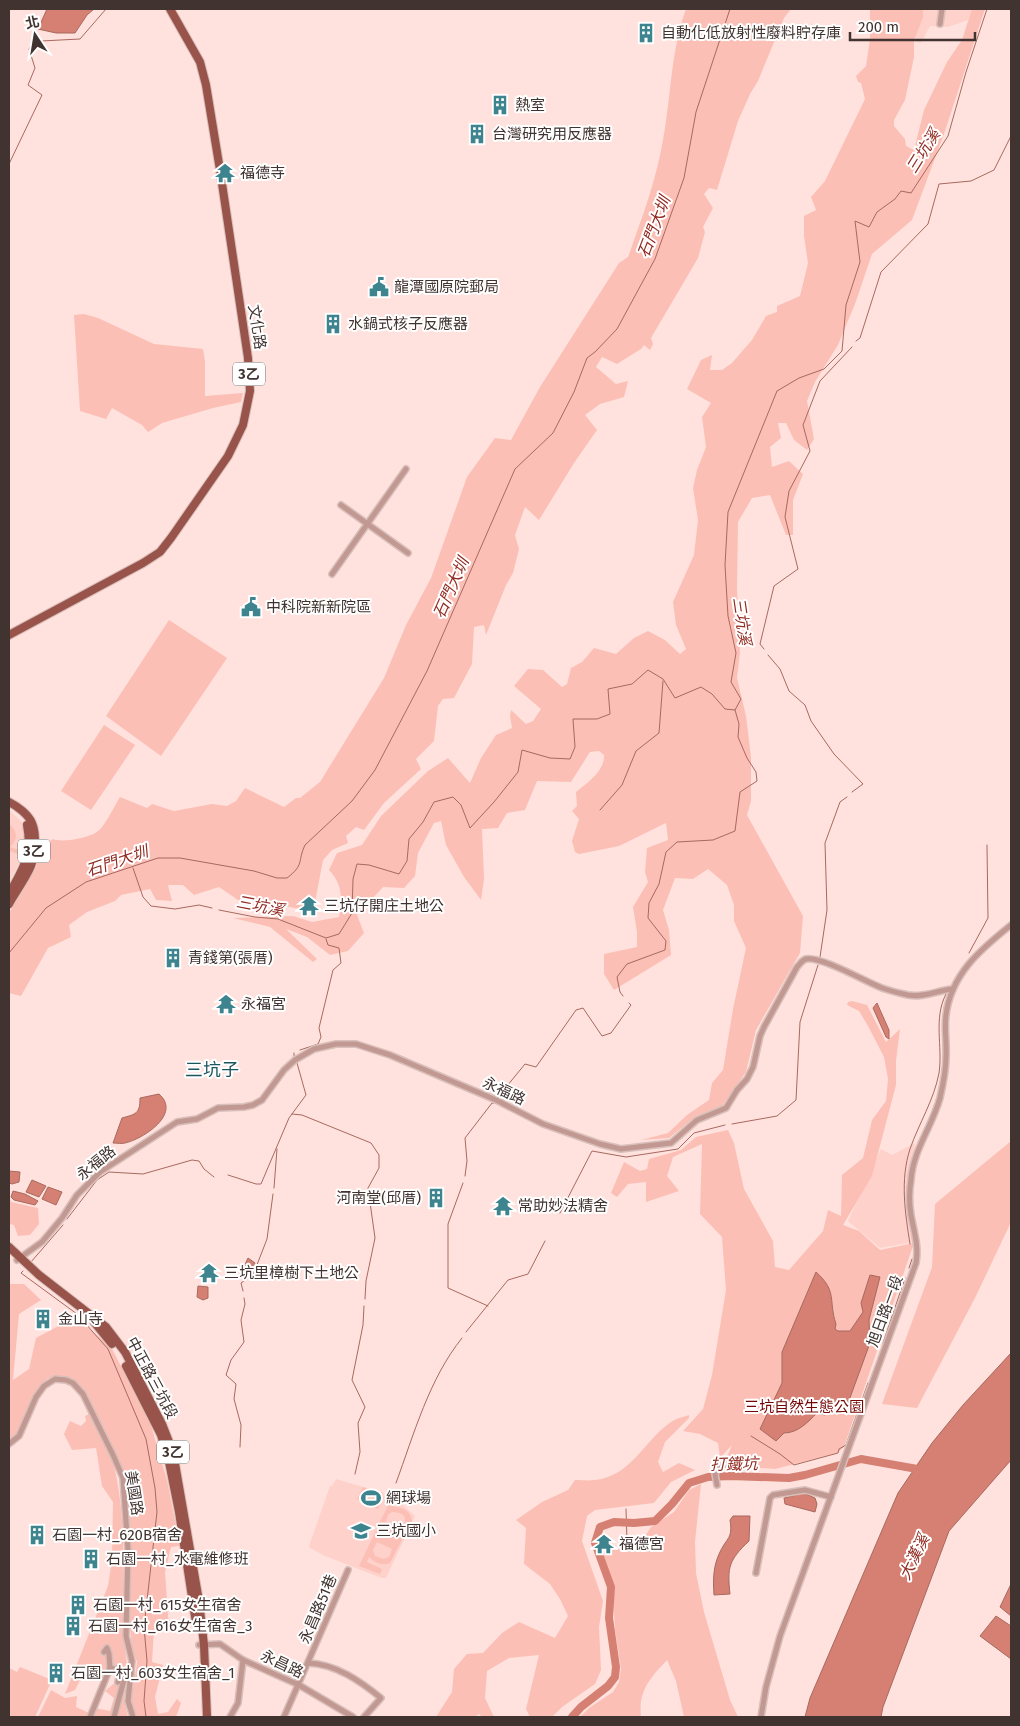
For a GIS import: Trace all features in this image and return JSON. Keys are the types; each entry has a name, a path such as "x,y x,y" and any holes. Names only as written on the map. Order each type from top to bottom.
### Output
{"main road":[{"name":"文化路","path":"9,635 144,563 160,552 228,456 237,440 245,417 250,391 248,358 206,85 200,62 170,9"},
{"name":"3乙","path":"9,802 17,807 32,823 35,841 30,867 9,904"},
{"name":"3乙","path":"9,806 15,809 27,822 30,851 25,865 9,894"},
{"name":"中正路三坑段","path":"9,1247 29,1272 91,1319 101,1329 120,1354 161,1435 168,1457 179,1512 202,1645 207,1717"},
{"name":"中正路三坑段","path":"9,1253 18,1259"},
{"name":"中正路三坑段","path":"202,1645 203,1717"}],"street":[{"path":"940,24 942,9"},
{"path":"332,574 406,469"},
{"path":"341,505 408,553"},
{"name":"旭日路一段","path":"761,1717 766,1687 780,1636 916,1263 917,1249 911,1213 911,1178 917,1150 936,1112 943,1084 946,1057 946,1014 953,989 970,961 1011,924"},
{"name":"永福路","path":"18,1259 42,1242 62,1218 77,1195 100,1172 177,1122 197,1119 218,1108 253,1105 262,1100 284,1070 295,1060 314,1049 336,1044 356,1044 390,1055 496,1100 542,1124 600,1144 621,1149 671,1143 697,1120 726,1108 737,1090 747,1079 753,1067 764,1027 802,961 807,959 820,961 880,988 910,996 922,996 953,989"},
{"name":"美國路","path":"9,1444 19,1436 36,1397 44,1386 55,1379 66,1380 73,1383 83,1394 114,1456 123,1478 128,1550 126,1636 132,1661 128,1702 133,1717"},
{"path":"717,1485 715,1474 718,1468 727,1464"},
{"path":"756,1573 770,1498 773,1494 805,1490 831,1497"},
{"name":"永昌路51巷","path":"284,1717 348,1570"},
{"name":"永昌路","path":"202,1645 220,1644 243,1660 299,1685 352,1717"},
{"path":"90,1717 110,1668 107,1648 104,1652"},
{"path":"230,1717 238,1703 243,1660"},
{"path":"308,1663 326,1665 352,1677 380,1698 364,1717"},
{"path":"110,1668 118,1670 120,1677 118,1682"},
{"path":"114,1717 125,1676 131,1674"}],"shaded area":[{"path":"917,9 973,9 968,20 948,27 930,26 921,43 916,42"},
{"path":"9,810 24,824 27,848 9,882"},
{"path":"915,1143 909,1196 914,1242 880,1248 848,1221 881,1149 892,1155"},
{"name":"三坑國小","path":"336,1479 391,1495 415,1516 386,1578 325,1556 310,1548 309,1546 330,1486 333,1485"}],"green space":[{"path":"686,9 791,9 784,18 758,81 738,121 717,190 709,188 704,194 713,208 703,227 705,232 698,258 651,338 653,344 650,350 644,345 641,349 617,364 602,357 596,367 616,384 628,381 624,397 600,404 585,415 597,430 539,520 525,507 515,535 519,549 513,573 506,585 486,635 484,625 474,627 472,664 454,698 443,699 438,706 434,741 416,759 421,769 384,803 364,830 356,827 346,836 348,843 332,850 323,860 315,902 308,903 305,910 263,902 238,900 219,887 194,895 183,885 168,885 172,901 156,900 150,889 121,895 115,901 87,912 69,925 71,937 48,948 21,996 9,993 9,913 36,868 40,847 53,839 69,840 94,834 104,825 120,797 147,808 152,804 174,811 212,804 227,806 236,801 245,788 284,807 296,798 300,798 320,782 384,678 406,625 431,578 467,477 495,438 511,440 540,387 619,263 628,257 657,170 666,123 674,57"},
{"path":"870,9 923,9 923,17 914,41 914,57 905,100 894,120 894,126 905,139 906,146 914,150 924,110 947,62 962,40 972,9 985,9 944,134 912,220 872,254 855,304 838,345 815,382 807,401 814,439 807,450 794,440 786,423 778,423 781,438 770,447 772,467 789,461 803,474 793,500 793,535 786,535 770,495 752,498 738,522 737,589 740,652 737,678 746,716 751,757 751,801 747,815 803,916 800,953 756,1030 746,1072 722,1106 696,1116 669,1138 641,1140 668,1133 687,1115 709,1100 712,1083 723,1070 746,948 734,921 734,905 727,885 708,869 693,879 675,878 663,910 669,930 671,955 614,990 604,974 604,954 637,947 633,907 648,882 645,872 647,848 668,840 666,823 619,846 579,854 575,852 572,841 579,819 572,811 577,806 576,792 590,781 602,766 604,755 599,751 590,752 571,782 537,781 525,810 507,813 498,828 482,829 484,879 481,900 464,877 446,845 441,821 434,823 418,853 415,876 404,888 383,887 357,915 364,933 348,951 330,955 307,937 286,929 317,959 313,962 270,927 233,918 293,916 312,922 339,917 341,904 339,886 329,870 337,853 362,845 381,816 428,771 448,758 470,783 481,758 496,735 512,728 511,710 526,724 533,721 541,709 514,686 528,669 543,670 562,687 567,684 571,668 582,662 594,648 616,654 634,638 648,631 665,640 680,654 686,649 676,625 673,602 694,555 698,520 693,488 697,470 706,447 702,417 711,403 687,389 701,360 712,355 710,370 722,370 732,363 752,340 766,316 777,312 777,306 800,296 808,263 804,236 804,216 816,210 811,197 825,181 865,99 861,83 858,82 856,76 866,66 870,39"},
{"path":"84,314 98,318 154,344 203,349 205,396 243,393 241,402 162,423 148,432 142,425 112,408 106,419 80,411 74,315"},
{"path":"169,620 227,658 161,756 106,716"},
{"path":"104,725 135,745 91,810 61,791"},
{"path":"9,824 16,836 10,847 19,850 18,854 9,851"},
{"name":"三坑自然生態公園","path":"852,1001 867,1005 886,1042 900,1029 896,1061 896,1085 872,1176 843,1225 859,1231 880,1250 914,1243 844,1447 837,1453 775,1469 748,1467 725,1461 732,1445 720,1458 718,1443 700,1434 683,1431 703,1409 712,1375 726,1290 722,1237 700,1214 702,1144 673,1157 667,1176 679,1191 646,1202 646,1182 628,1184 617,1197 611,1193 624,1162 640,1171 647,1169 649,1159 681,1150 696,1137 728,1130 734,1143 744,1189 773,1241 775,1267 789,1270 823,1231 828,1210 841,1216 842,1175 863,1158 872,1120 886,1101 888,1079 884,1057 859,1011 847,1005 848,1002"},
{"path":"1011,1141 1011,1222 975,1298 917,1408 882,1404 932,1267 935,1204"},
{"path":"9,1197 11,1202 38,1208 39,1224 30,1235 18,1236 14,1225 9,1224"},
{"path":"9,1282 10,1284 24,1284 41,1300 19,1314 13,1380 29,1369 36,1338 75,1317 111,1347 150,1422 167,1480 180,1546 171,1547 165,1572 169,1629 154,1630 152,1662 163,1665 155,1697 158,1714 168,1712 177,1699 181,1703 176,1717 136,1717 131,1702 137,1662 132,1648 129,1618 127,1508 115,1454 84,1391 73,1380 57,1376 47,1379 32,1399 15,1437 9,1440"},
{"path":"91,1413 110,1452 120,1500 123,1543 123,1635 127,1674 112,1668 103,1683 86,1668 75,1690 65,1694 108,1586 112,1560 113,1502 102,1486 96,1448 72,1450 64,1434 70,1421 81,1426 86,1421 85,1416"},
{"path":"689,1415 689,1418 665,1442 658,1462 663,1472 679,1463 695,1470 671,1482 654,1503 595,1510 587,1516 582,1541 603,1601 599,1627 601,1670 595,1684 562,1707 552,1717 530,1717 526,1709 539,1655 509,1658 487,1671 485,1698 494,1717 482,1717 479,1714 474,1717 436,1717 452,1692 454,1669 467,1654 483,1653 502,1633 519,1622 555,1638 568,1616 550,1584 524,1564 526,1528 516,1520 542,1502 568,1490 575,1480 595,1480 619,1472 662,1429 673,1421"},
{"path":"701,1484 695,1542 696,1573 704,1612 730,1700 738,1717 684,1717 676,1681 667,1660 655,1673 643,1692 641,1717 580,1717 589,1708 613,1692 619,1682 621,1669 615,1630 612,1579 604,1560 604,1552 622,1548 644,1538 651,1527 674,1512 689,1490"},
{"name":"網球場","path":"363,1487 384,1497 378,1509 357,1499"},
{"path":"391,1499 396,1502 394,1507 408,1512 412,1521 390,1563 379,1563 369,1557 367,1562 382,1569 380,1574 359,1566","holes":["392,1512 400,1513 404,1516 405,1522 402,1529 386,1522 388,1515","377,1542 392,1549 389,1557 383,1559 375,1556 373,1550"]},
{"path":"20,1667 52,1680 35,1717 9,1717 9,1668 17,1672"},
{"path":"126,1680 124,1700 128,1717 92,1717 95,1708 110,1711 114,1698 105,1691 117,1681"},
{"path":"51,1690 65,1698 77,1696 76,1707 89,1713 86,1717 38,1717"}],"water":[{"path":"47,9 94,9 87,15 75,33 56,33 38,29"},
{"path":"877,1003 889,1030 889,1039 886,1037 873,1008"},
{"path":"159,1094 165,1102 166,1110 157,1124 150,1131 133,1141 113,1143 122,1118 138,1110 140,1098"},
{"path":"9,1171 20,1172 19,1182 9,1183"},
{"path":"32,1180 46,1186 39,1197 26,1192"},
{"path":"48,1187 62,1192 56,1205 42,1199"},
{"path":"13,1191 25,1194 38,1201 35,1205 14,1200 11,1197"},
{"path":"248,1258 255,1263 250,1274 243,1269"},
{"path":"816,1272 830,1291 836,1324 835,1329 838,1331 850,1331 863,1312 861,1303 870,1275 880,1277 869,1320 870,1343 847,1406 836,1409 834,1405 830,1406 829,1401 826,1401 825,1415 817,1413 802,1426 789,1433 784,1433 776,1441 760,1429 782,1383 782,1352"},
{"path":"198,1286 208,1287 208,1298 203,1300 197,1297"},
{"name":"大漢溪","path":"1011,1353 1011,1460 949,1531 883,1707 881,1717 805,1717 810,1698 898,1493 932,1443 963,1405"},
{"path":"804,1493 815,1498 817,1504 815,1512 785,1504 784,1498"},
{"path":"733,1516 750,1516 749,1541 733,1559 729,1570 730,1594 714,1595 716,1563 720,1552 729,1538 730,1520"},
{"path":"1011,1584 1011,1616 1000,1607"},
{"path":"996,1616 1011,1626 1011,1659 980,1636"}],"waterway":[{"path":"9,164 42,95 28,85 35,68 29,49 32,44 41,41 80,39 106,9"},
{"name":"石門大圳","path":"9,953 46,908 86,882 158,858 180,858 254,871 277,878 287,878 298,866 305,845 352,801 375,770 427,671 515,469 553,433 574,392 587,358 617,329 655,259 684,178 696,112 730,9"},
{"name":"三坑溪","path":"219,910 278,919 326,938 339,934 352,913 353,879 357,864 369,865 399,874 407,861 409,839 423,822 434,802 453,797 461,805 470,828 518,772 522,750 550,758 570,759 575,747 573,719 597,719 610,714 608,689 632,684 648,670 663,679 675,698 701,687 712,694 725,709 735,710 741,699 731,682 736,653 728,616 725,565 728,512 777,391 799,378 824,369 842,351 846,305 860,262 855,221 869,227 877,212 895,199 901,191 911,193 948,136 966,72 987,9"},
{"path":"856,341 860,338 881,272 928,224 939,184 971,181 994,170 1011,136"},
{"path":"764,649 760,644 774,586 798,569 785,517 789,491 810,451 803,425 820,381 852,347"},
{"path":"768,655 780,669 789,691 805,705 811,721 834,754 863,784 852,792"},
{"path":"600,810 622,785 636,751 659,733 663,681"},
{"path":"623,996 620,992 617,977 627,964 665,950 666,941 648,918 649,903 659,884 666,852 677,842 713,840 735,831 740,792 757,781 756,772 747,758 738,737 739,724 735,710"},
{"path":"820,957 827,910 825,843 840,802 847,797"},
{"path":"969,953 988,918 987,845"},
{"name":"三坑溪","path":"133,868 143,897 151,906 175,909 199,905 212,908"},
{"path":"300,1050 318,1044 321,1037 319,1028 333,970 341,963 339,948 328,945 326,939"},
{"path":"732,1124 777,1116 796,1100 800,1022 818,965"},
{"path":"910,1244 905,1208 905,1172 910,1149 937,1083 940,1063 940,1013 946,994"},
{"path":"498,1097 525,1064 536,1067 576,1010 583,1008 602,1036 611,1033 631,1005 629,1003"},
{"path":"228,1175 261,1184 289,1118 306,1095 297,1063"},
{"path":"465,1176 467,1161 465,1138 492,1103 496,1103"},
{"path":"292,1114 302,1115 371,1143 379,1155 379,1168 368,1188 375,1238 366,1281 365,1299"},
{"path":"560,1213 592,1151 626,1157 678,1149 694,1133 725,1125"},
{"path":"274,1188 277,1149"},
{"path":"67,1219 97,1180 109,1172 143,1174 192,1160 199,1161 204,1169 214,1177"},
{"path":"463,1183 448,1224 448,1288 488,1306"},
{"path":"243,1291 241,1283 253,1275 267,1239 273,1194"},
{"path":"31,1262 63,1225"},
{"path":"466,1332 508,1280 528,1274 545,1241"},
{"path":"909,1268 912,1259"},
{"path":"23,1271 21,1273 77,1314 108,1349 146,1439 155,1488 157,1512 144,1627 147,1661 144,1701 146,1717"},
{"path":"883,1343 905,1278"},
{"path":"240,1447 241,1425 234,1399 236,1384 226,1375 231,1360 244,1342 241,1320 245,1304 244,1298"},
{"path":"355,1474 360,1452 358,1423 365,1407 352,1380 363,1325 364,1306"},
{"path":"396,1483 431,1389 450,1354 462,1338"},
{"path":"863,1397 868,1383"},
{"path":"751,1436 794,1465 838,1453 839,1449 846,1445 861,1402"},
{"name":"打鐵坑","path":"572,1717 581,1707 608,1686 615,1677 616,1667 609,1618 611,1587 595,1543 600,1527 614,1522 655,1521 689,1483 708,1477 789,1478 861,1459 923,1470"},
{"name":"打鐵坑","path":"626,1509 627,1541"}],"place":[{"name":"自動化低放射性廢料貯存庫","path":"646,33"},
{"name":"熱室","path":"500,105"},
{"name":"台灣研究用反應器","path":"477,134"},
{"name":"福德寺","path":"225,173"},
{"name":"龍潭國原院郵局","path":"379,287"},
{"name":"水鍋式核子反應器","path":"333,324"},
{"name":"中科院新新院區","path":"251,607"},
{"name":"三坑仔開庄土地公","path":"309,906"},
{"name":"青錢第(張厝)","path":"173,958"},
{"name":"永福宮","path":"226,1004"},
{"name":"河南堂(邱厝)","path":"436,1198"},
{"name":"常助妙法精舍","path":"503,1206"},
{"name":"三坑里樟樹下土地公","path":"209,1273"},
{"name":"金山寺","path":"43,1319"},
{"name":"網球場","path":"371,1498"},
{"name":"三坑國小","path":"361,1531"},
{"name":"石園一村_620B宿舍","path":"37,1535"},
{"name":"福德宮","path":"604,1544"},
{"name":"石園一村_水電維修班","path":"91,1559"},
{"name":"石園一村_615女生宿舍","path":"78,1605"},
{"name":"石園一村_616女生宿舍_3","path":"73,1626"},
{"name":"石園一村_603女生宿舍_1","path":"56,1673"}],"district":[{"name":"三坑子","path":"212,1070"}]}
